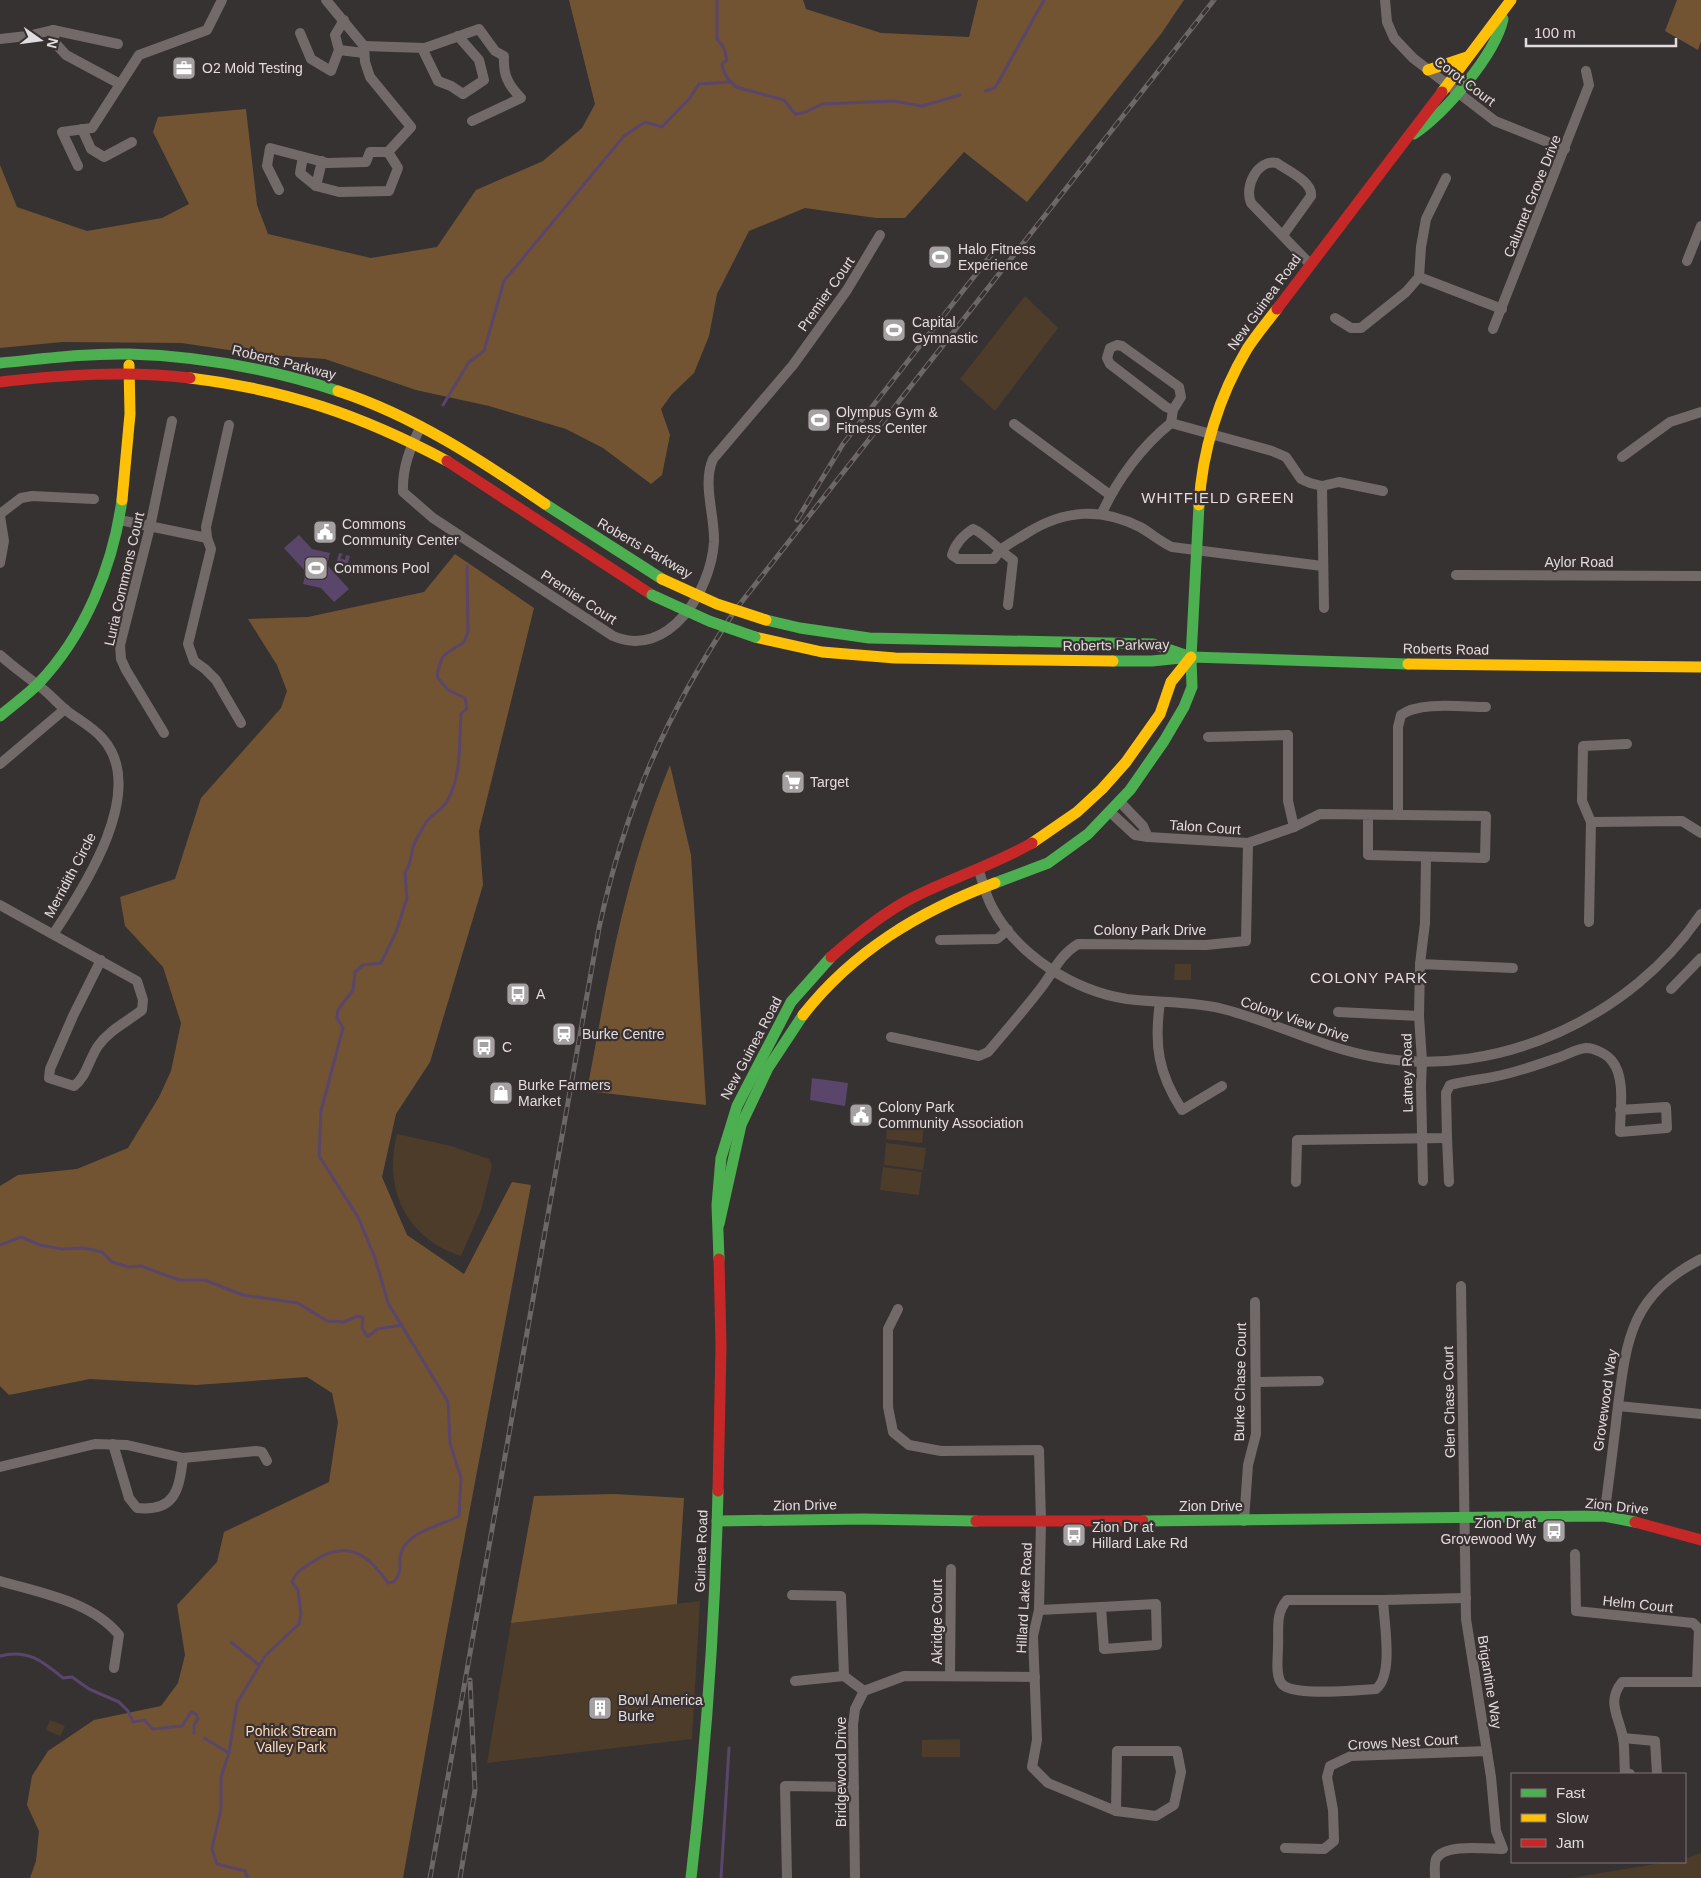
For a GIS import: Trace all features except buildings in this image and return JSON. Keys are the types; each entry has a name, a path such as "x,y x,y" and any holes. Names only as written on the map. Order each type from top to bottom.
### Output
{"main road":[{"name":"New Guinea Road","path":"726,1158 764,1078 789,1035 817,997 851,964 890,934 921,916 984,888 1011,879 1057,857 1092,830 1120,802 1163,742 1192,688 1191,656 1198,550 1199,499 1211,435 1226,390 1238,365 1310,264 1508,4"},
{"name":"New Guinea Road","path":"1405,140 1426,127 1458,93 1500,32 1508,4"},
{"path":"1428,70 1467,57"},
{"path":"0,716 39,686 60,659 85,618 100,584 120,520 129,437 128,354"},
{"name":"Roberts Parkway","path":"0,363 128,354 203,359 256,367 352,395 420,426 469,452 618,553 662,579 717,604 766,620 808,630 869,638 1153,644 1191,656"},
{"name":"Roberts Parkway","path":"0,382 129,373 168,374 253,386 339,410 412,442 453,464 620,576 652,595 709,621 755,637 822,652 895,658 1152,661 1191,656"},
{"name":"New Guinea Road","path":"719,1224 726,1207 726,1158 731,1121 749,1079 782,1017 806,982 840,948 882,917 912,898 979,871 1046,836 1102,790 1126,762 1160,714 1171,682 1191,656"},
{"name":"Roberts Road","path":"1191,656 1393,663 1701,667"},
{"name":"Guinea Road","path":"691,1878 702,1783 717,1521 721,1355 719,1224"},
{"name":"Zion Drive","path":"717,1521 863,1519 914,1521 1244,1521 1604,1516 1652,1524 1701,1540"}],"street":[{"path":"78,166 62,132 92,128 139,55 207,30 222,0"},
{"path":"279,190 267,166 270,148 322,161 366,162 370,152 388,152 412,127 370,78 365,62 364,50 344,20 326,0"},
{"name":"Corot Court","path":"1385,0 1387,22 1394,38 1405,52 1495,121 1565,150"},
{"path":"300,34 311,59 331,71 339,50 335,35 344,20"},
{"path":"339,50 422,48 478,29 495,51 504,56 503,70 508,85 521,98 472,121"},
{"path":"53,30 56,43 66,55 120,84"},
{"path":"0,39 27,36 53,30 118,44"},
{"path":"422,48 438,81 452,86 463,94 484,80 479,60 458,36"},
{"name":"Calumet Grove Drive","path":"1493,329 1589,86 1586,71"},
{"path":"82,129 91,148 104,157 132,142"},
{"path":"303,157 300,173 316,186 339,192 389,191 398,168 388,152"},
{"path":"316,186 322,161"},
{"path":"1283,234 1312,191 1308,185 1277,163 1271,162 1263,165 1248,186 1248,195 1251,203 1310,264"},
{"path":"1336,318 1350,328 1361,328 1406,292 1420,277 1421,247 1426,219 1446,178"},
{"path":"1687,261 1701,226"},
{"name":"Premier Court","path":"420,426 412,442 402,476 403,492 413,502 433,518 613,636 633,642 653,640 671,628 680,619 699,591 709,566 714,543 709,480 713,458 793,365 847,290 880,235"},
{"path":"1420,277 1502,309"},
{"path":"1102,513 1110,495 1157,434 1171,423 1173,410 1180,397 1179,387 1122,346 1117,345 1110,348 1107,358 1110,364 1166,407 1173,410"},
{"path":"1622,457 1670,422 1701,412"},
{"name":"Luria Commons Court","path":"164,734 121,659 120,645 150,527 172,421"},
{"path":"1171,423 1272,451 1286,457 1301,479 1322,486 1339,482 1383,491"},
{"path":"1014,424 1110,495"},
{"path":"229,426 206,527 206,538 211,549 188,644 194,661 206,669 216,680 241,723"},
{"path":"1322,486 1324,608"},
{"path":"0,563 4,541 0,515 21,498 32,496 94,499"},
{"path":"1008,605 1013,560 999,551 1037,527 1058,518 1080,514 1102,513 1141,528 1156,540 1172,547 1322,566"},
{"path":"120,520 206,538"},
{"name":"Aylor Road","path":"1456,575 1701,576"},
{"name":"Merridith Circle","path":"0,654 15,669 102,737 114,752 118,770 115,811 106,841 54,933"},
{"path":"1398,815 1398,727 1401,715 1408,709 1419,707 1486,707"},
{"path":"0,764 65,709"},
{"path":"1208,737 1288,735 1288,801 1294,827 1320,814 1486,816 1485,858 1368,855 1368,815"},
{"path":"1589,922 1591,822 1582,802 1583,746 1627,744"},
{"path":"1120,802 1143,826 1148,837"},
{"name":"Talon Court","path":"1110,812 1136,835 1148,837 1248,843 1294,827"},
{"path":"1591,822 1682,821 1701,833"},
{"name":"Colony Park Drive","path":"891,1037 979,1056 988,1052 1053,972 1066,952 1078,944 1206,945 1246,941 1248,843"},
{"name":"Latney Road","path":"1423,1181 1420,1085 1422,1061 1419,1016 1420,964 1426,923 1426,857"},
{"name":"Colony View Drive","path":"979,871 992,908 1008,930 1022,946 1053,972 1104,993 1222,1009 1258,1019 1341,1050 1377,1058 1422,1061 1478,1057 1525,1046 1568,1028 1611,1003 1650,972 1684,937 1701,914"},
{"path":"0,905 54,933 101,960 137,981 143,1000 142,1010 110,1032 99,1045 82,1080 74,1086 49,1078 50,1069 73,1016 101,960"},
{"path":"940,940 997,939 1008,930"},
{"path":"1671,989 1701,958"},
{"path":"1420,964 1513,968"},
{"path":"1160,1002 1156,1030 1158,1052 1169,1090 1182,1110 1222,1086"},
{"name":"Colony View Drive","path":"1338,1012 1419,1016"},
{"path":"1449,1182 1446,1093 1450,1085 1505,1074 1587,1048 1606,1055 1612,1060 1617,1069 1620,1081 1620,1110 1620,1132 1667,1128 1666,1107 1620,1110"},
{"path":"1296,1182 1297,1140 1447,1138"},
{"name":"Grovewood Way","path":"1604,1516 1625,1352 1641,1313 1662,1286 1675,1274 1701,1259"},
{"name":"Glen Chase Court","path":"1460,1286 1464,1517"},
{"name":"Burke Chase Court","path":"1244,1521 1248,1465 1256,1434 1255,1302"},
{"name":"Hillard Lake Road","path":"898,1309 888,1329 888,1408 893,1432 909,1445 941,1451 1039,1450 1041,1521 1039,1610 1033,1636 1037,1740 1032,1767 1048,1782 1116,1811"},
{"path":"1256,1382 1319,1381"},
{"path":"1618,1406 1701,1414"},
{"path":"0,1467 95,1444 127,1445 183,1458 256,1451 262,1452 267,1461"},
{"path":"113,1444 128,1498 137,1508 148,1509 173,1499 179,1488 183,1458"},
{"name":"Brigantine Way","path":"1435,1878 1435,1860 1440,1854 1462,1848 1504,1850 1496,1831 1466,1619 1464,1517"},
{"name":"Helm Court","path":"1576,1554 1576,1611 1693,1623 1699,1628 1699,1682"},
{"name":"Akridge Court","path":"950,1675 951,1570"},
{"path":"0,1581 71,1602 110,1624 119,1635 114,1668"},
{"path":"792,1595 841,1596 844,1676"},
{"path":"1383,1600 1387,1672 1383,1684 1376,1690 1290,1690 1281,1683 1278,1670 1279,1610 1287,1600 1466,1598"},
{"path":"1039,1610 1156,1604 1157,1645 1104,1649 1101,1607"},
{"path":"795,1681 844,1676 864,1691 904,1676 1035,1676"},
{"path":"1625,1773 1623,1738 1614,1703 1614,1691 1622,1682 1699,1682"},
{"name":"Bridgewood Drive","path":"855,1878 853,1725 855,1709 864,1691"},
{"path":"1623,1738 1655,1740 1657,1773"},
{"path":"1117,1751 1177,1751 1180,1772 1174,1805 1156,1816 1116,1811 1117,1751"},
{"name":"Crows Nest Court","path":"1285,1848 1324,1849 1334,1841 1333,1810 1327,1777 1330,1766 1340,1759 1351,1756 1486,1751"},
{"path":"786,1878 785,1786 854,1787"}],"shaded area":[{"path":"1025,296 1058,328 995,411 960,379"},
{"name":"Commons Pool","path":"299,535 312,549 330,553 327,565 349,589 334,602 321,588 303,584 306,572 284,548"},
{"path":"339,553 343,554 340,558 345,560 346,555 350,556 347,566 336,564"},
{"path":"1175,964 1191,964 1191,980 1174,980"},
{"path":"812,1078 848,1083 845,1106 810,1100"},
{"path":"888,1122 924,1126 922,1143 886,1139"},
{"path":"397,1134 451,1146 489,1159 492,1166 481,1210 461,1256 442,1248 426,1237 413,1224 403,1209 393,1174 393,1155"},
{"path":"886,1143 926,1148 923,1170 884,1165"},
{"path":"883,1167 922,1172 919,1195 880,1190"},
{"path":"700,1601 692,1739 487,1763 511,1623"},
{"path":"50,1720 65,1726 60,1736 46,1730"},
{"path":"960,1739 960,1757 922,1757 922,1740"},
{"path":"1701,1853 1701,1878 1571,1878 1661,1863 1686,1863 1686,1859"}],"green space":[{"path":"569,0 803,0 806,9 881,33 969,37 978,0 1184,0 1161,34 1027,202 964,152 905,218 876,218 805,208 749,231 717,294 709,336 694,373 672,394 661,409 670,435 662,475 651,484 603,448 566,429 489,406 416,390 325,359 255,354 182,343 62,342 0,348 0,165 17,207 87,231 162,218 189,204 153,132 158,117 246,109 257,205 268,234 371,258 437,247 476,190 543,161 582,128 595,104"},
{"path":"1677,0 1701,0 1701,41 1698,50 1665,31"},
{"name":"Pohick Stream Valley Park","path":"455,554 534,608 479,831 483,885 430,1062 396,1114 382,1177 407,1235 464,1274 512,1182 531,1185 443,1652 403,1878 30,1878 36,1861 39,1831 27,1805 32,1776 48,1751 94,1720 161,1706 178,1683 185,1655 177,1605 217,1562 224,1532 329,1482 338,1422 332,1393 307,1377 196,1385 90,1379 9,1395 0,1386 0,1186 18,1175 77,1169 128,1148 159,1097 171,1071 181,1023 163,967 125,926 120,897 175,879 201,798 281,708 287,691 277,665 248,619 308,617 424,592"},
{"path":"670,765 691,855 706,1105 587,1091 602,1007 630,886 654,806"},
{"path":"614,1494 684,1498 677,1604 511,1623 534,1496"}],"waterway":[{"path":"717,0 717,39 724,48 727,60 722,64 727,77 736,87 784,100 795,114 806,112 822,104 893,101 922,106 960,95"},
{"path":"985,91 995,88 1044,0"},
{"path":"443,405 469,362 484,351 504,281 624,136 645,122 662,127 689,99 699,84 730,82"},
{"path":"248,1878 245,1871 217,1864 212,1849 221,1809 221,1777 229,1753 237,1703 265,1656 299,1624 301,1614 298,1590 292,1582 294,1578 304,1567 326,1554 347,1551 364,1557 373,1564 388,1583 394,1582 400,1569 401,1553 410,1539 417,1534 459,1516 461,1478 450,1443 448,1402 388,1303 375,1258 358,1217 319,1156 321,1111 343,1028 337,1018 338,1010 353,990 355,972 363,965 381,963 396,932 407,898 405,872 408,868 414,844 430,818 445,804 455,781 459,759 461,714 467,708 465,698 448,690 437,677 442,658 464,642 468,632 467,566"},
{"path":"0,1245 21,1237 40,1245 62,1249 84,1248 102,1252 112,1262 128,1267 141,1266 179,1280 205,1280 243,1295 298,1303 327,1321 344,1322 358,1316 363,1318 362,1328 367,1336 377,1329 402,1325"},
{"path":"231,1642 259,1665"},
{"path":"0,1656 19,1654 34,1658 63,1678 72,1677 89,1689 119,1702 128,1711 133,1722 144,1720 153,1729 182,1726 191,1712 196,1714 198,1719 194,1725 194,1733"},
{"path":"204,1738 229,1753"},
{"path":"721,1878 729,1748"}],"railway":[{"path":"430,1878 599,928 622,841 651,761 689,686 736,609 1214,0"},
{"path":"797,520 843,444 991,255"},
{"path":"460,1878 475,1790 470,1680"}],"traffic: fast":[{"path":"1414,134 1440,112 1467,82 1490,49 1503,19"},
{"path":"0,363 97,354 156,355 261,370 338,391"},
{"path":"0,716 38,684 55,665 83,622 104,574 112,550 122,500"},
{"path":"545,504 662,579"},
{"path":"995,883 1048,863 1088,834 1130,790 1164,741 1184,707 1192,687 1191,658 1199,505"},
{"path":"652,595 709,621 755,637"},
{"path":"766,620 800,628 869,638 1153,644 1185,655"},
{"path":"1113,661 1152,661 1191,657 1408,664"},
{"path":"719,1259 717,1205 721,1158 737,1106 791,1002 831,957"},
{"path":"719,1224 741,1125 768,1068 803,1015"},
{"path":"691,1878 709,1685 718,1491"},
{"path":"1143,1521 1604,1516 1635,1522"},
{"path":"717,1521 863,1519 976,1521"}],"traffic: slow":[{"path":"1442,92 1511,0"},
{"path":"1428,70 1467,57"},
{"path":"1199,505 1208,444 1220,405 1247,349 1277,309"},
{"path":"122,500 130,414 129,365"},
{"path":"190,378 259,390 323,407 384,430 447,461"},
{"path":"338,391 393,413 445,440 545,504"},
{"path":"662,579 717,604 766,620"},
{"path":"755,637 822,652 895,658 1113,661"},
{"path":"1032,843 1077,812 1102,789 1126,762 1160,714 1171,682 1191,657"},
{"path":"1408,664 1701,667"},
{"path":"803,1015 844,971 890,935 940,906 995,883"}],"traffic: jam":[{"path":"1277,309 1442,92"},
{"path":"0,382 95,374 143,374 190,378"},
{"path":"447,461 652,595"},
{"path":"831,957 870,925 901,904 1032,843"},
{"path":"718,1491 721,1346 719,1259"},
{"path":"976,1521 1143,1521"},
{"path":"1635,1522 1701,1540"}],"place":[{"name":"O2 Mold Testing","path":"184,68"},
{"name":"Halo Fitness Experience","path":"940,257"},
{"name":"Capital Gymnastic","path":"894,330"},
{"name":"Olympus Gym & Fitness Center","path":"819,420"},
{"name":"Commons Community Center","path":"325,532"},
{"name":"Commons Pool","path":"316,568"},
{"name":"Target","path":"793,782"},
{"name":"A","path":"518,994"},
{"name":"Burke Centre","path":"564,1034"},
{"name":"C","path":"484,1047"},
{"name":"Burke Farmers Market","path":"501,1093"},
{"name":"Colony Park Community Association","path":"861,1115"},
{"name":"Zion Dr at Grovewood Wy","path":"1554,1531"},
{"name":"Zion Dr at Hillard Lake Rd","path":"1074,1535"},
{"name":"Bowl America Burke","path":"600,1708"}],"district":[{"name":"WHITFIELD GREEN","path":"1218,498"},
{"name":"COLONY PARK","path":"1369,978"}]}
